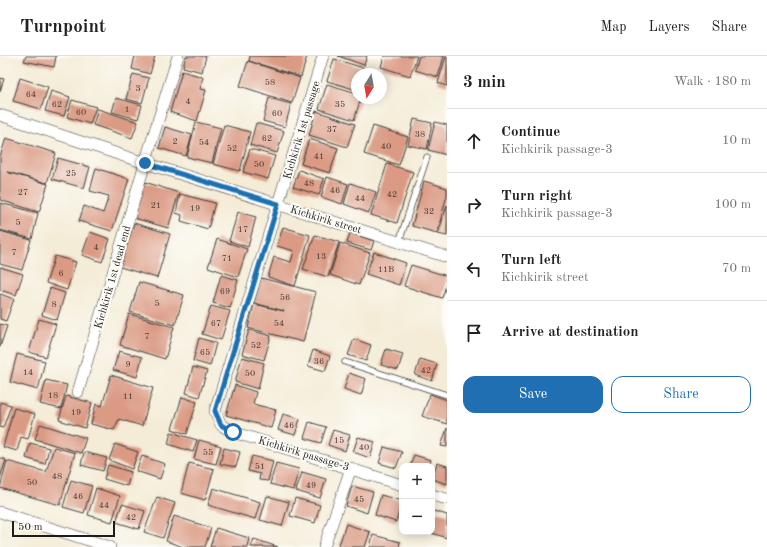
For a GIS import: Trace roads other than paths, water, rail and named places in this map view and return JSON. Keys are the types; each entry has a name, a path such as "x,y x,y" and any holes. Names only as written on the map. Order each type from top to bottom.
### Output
{"street":[{"name":"Kichkirik 1st dead end","path":"78,392 178,56"},
{"name":"Kichkirik 1st passage","path":"278,204 323,56"},
{"name":"Kichkirik street","path":"0,115 145,163 447,257"},
{"name":"Kichkirik passage-3","path":"278,204 215,411 221,425 233,432 399,484"},
{"path":"324,547 351,468"},
{"path":"435,495 447,500"},
{"path":"0,512 110,547"}],"lane":[{"path":"399,242 427,157"},
{"path":"345,362 447,395"}]}
